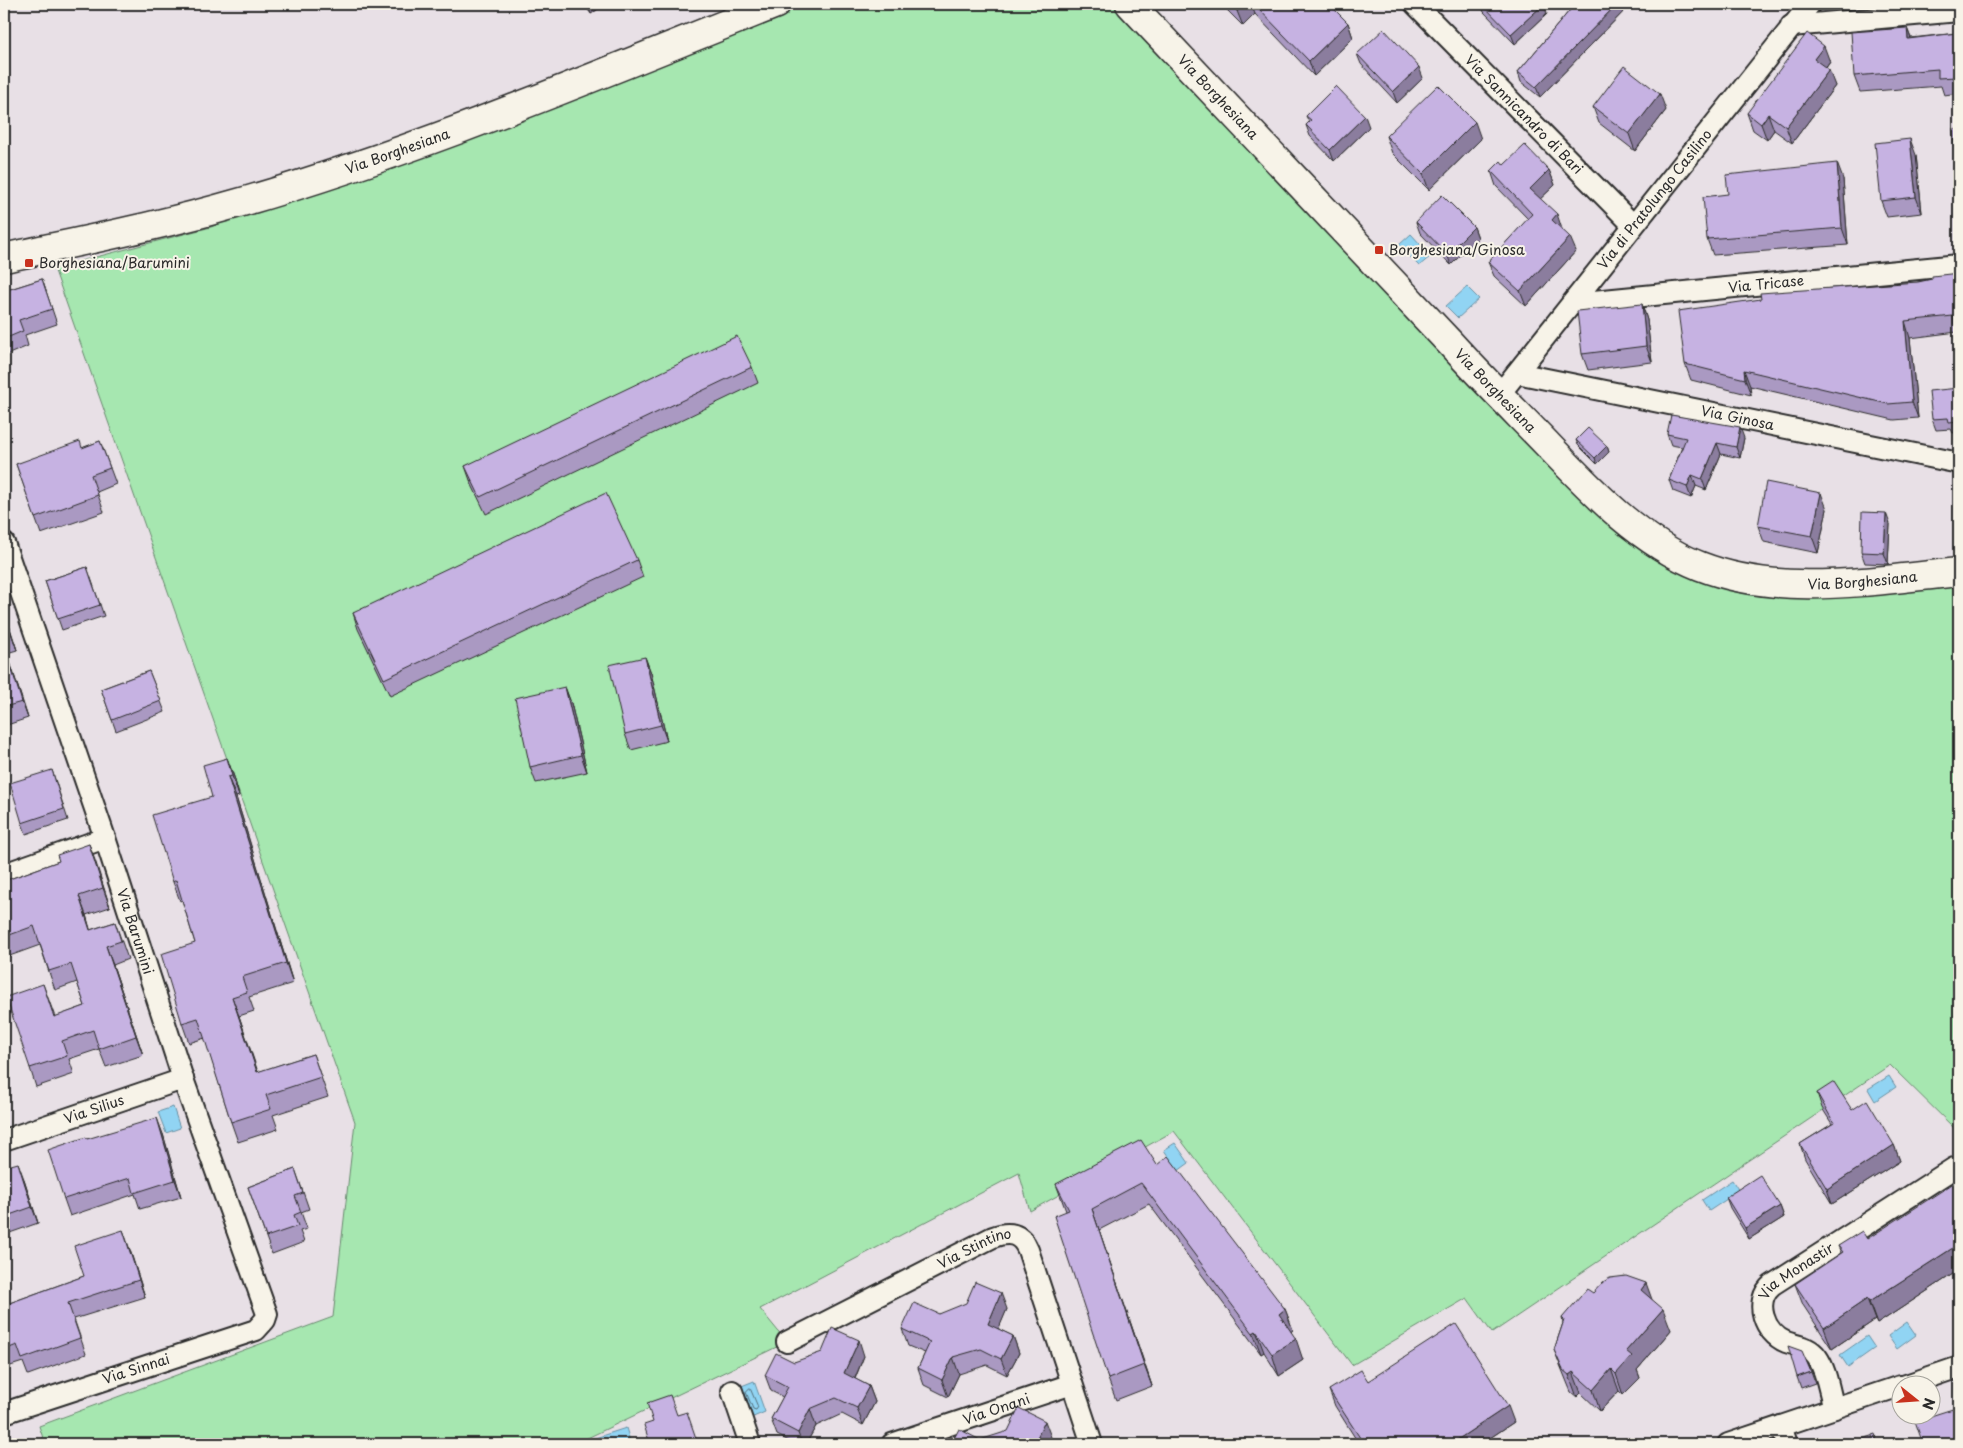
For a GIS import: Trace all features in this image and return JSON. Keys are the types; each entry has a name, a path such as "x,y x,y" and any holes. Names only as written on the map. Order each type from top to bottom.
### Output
{"street":[{"name":"Via Borghesiana","path":"4,258 178,219 319,178 514,108 776,4"},
{"name":"Via Borghesiana","path":"1130,4 1499,395 1585,483 1623,517 1666,549 1700,566 1752,580 1802,584 1959,572"},
{"name":"Via Sannicandro di Bari","path":"1415,4 1633,225"},
{"name":"Via di Pratolungo Casilino","path":"1499,395 1810,4"},
{"path":"1791,26 1959,11"},
{"name":"Via Tricase","path":"1573,302 1959,265"},
{"name":"Via Ginosa","path":"1516,373 1959,463"},
{"name":"Via Barumini","path":"4,543 106,838 183,1079 265,1307 265,1320"},
{"path":"4,874 106,838"},
{"name":"Via Silius","path":"4,1140 183,1079"},
{"name":"Via Monastir","path":"1834,1408 1817,1357 1809,1349 1781,1338 1767,1323 1761,1308 1764,1292 1954,1168"},
{"name":"Via Stintino","path":"787,1342 993,1237 1009,1233 1018,1236 1028,1250 1092,1444"},
{"name":"Via Sinnai","path":"4,1413 256,1330 265,1320"},
{"path":"1932,1376 1959,1367"},
{"name":"Via Onani","path":"892,1444 1072,1384"},
{"path":"1728,1444 1784,1435 1834,1408 1890,1390"},
{"path":"732,1391 750,1444"}],"green space":[{"path":"776,4 1130,4 1572,470 1717,572 1959,572 1959,1133 1890,1065 1492,1333 1467,1298 1352,1365 1174,1131 1030,1211 1019,1173 760,1309 787,1342 575,1444 45,1444 39,1426 333,1317 355,1122 54,268 211,227 366,162"}],"water":[{"path":"1411,234 1431,256 1419,266 1399,245"},
{"path":"1467,287 1479,299 1458,318 1446,306"},
{"path":"1889,1076 1896,1087 1875,1101 1868,1089"},
{"path":"173,1107 180,1128 166,1133 158,1112"},
{"path":"1175,1143 1189,1163 1178,1171 1164,1150"},
{"path":"1732,1180 1739,1191 1709,1211 1702,1200"},
{"path":"1907,1322 1916,1335 1897,1349 1888,1336"},
{"path":"1867,1336 1875,1348 1848,1367 1840,1355"},
{"path":"754,1381 765,1412 751,1418 739,1387"},
{"path":"626,1428 631,1444 593,1444 592,1439"}],"building":[{"path":"1230,4 1245,4 1237,11"},
{"path":"1254,4 1329,4 1348,23 1309,61"},
{"path":"1482,4 1544,4 1511,34"},
{"path":"1575,4 1617,4 1536,87 1518,72"},
{"path":"1907,28 1908,39 1957,33 1959,38 1959,83 1957,83 1956,77 1938,78 1938,69 1854,76 1851,32"},
{"path":"1384,29 1419,67 1393,92 1357,54"},
{"path":"1807,33 1824,46 1814,59 1829,70 1786,127 1768,114 1761,124 1747,113"},
{"path":"1624,66 1660,94 1629,134 1593,107"},
{"path":"1438,85 1475,122 1423,174 1386,136"},
{"path":"1336,86 1365,116 1330,150 1306,125 1311,120 1306,116"},
{"path":"1953,129 1959,129 1959,215"},
{"path":"1910,139 1916,197 1881,201 1875,143"},
{"path":"1525,145 1549,170 1530,189 1557,214 1552,220 1570,237 1520,291 1488,262 1532,214 1491,171 1501,161 1504,165"},
{"path":"1837,163 1842,228 1707,239 1703,197 1728,194 1726,175"},
{"path":"1442,195 1474,227 1447,254 1416,222"},
{"path":"1959,273 1959,324 1954,324 1953,316 1905,321 1912,402 1888,404 1744,370 1745,379 1685,364 1678,311 1761,299 1760,293 1918,282 1932,279 1932,276"},
{"path":"42,279 52,309 19,320 23,331 4,339 4,291"},
{"path":"1642,304 1646,346 1582,354 1577,311"},
{"path":"737,336 752,367 480,497 465,466"},
{"path":"1959,388 1959,421 1949,422 1948,418 1932,419 1929,391"},
{"path":"1671,415 1740,427 1736,447 1717,443 1702,479 1692,475 1687,487 1669,480 1686,438 1667,434"},
{"path":"1588,428 1607,446 1595,458 1576,440"},
{"path":"80,441 82,448 100,441 110,468 91,475 98,495 35,518 16,464"},
{"path":"1766,482 1821,493 1812,536 1758,526"},
{"path":"606,493 637,560 384,679 353,613"},
{"path":"1862,512 1886,513 1884,553 1861,552"},
{"path":"87,567 100,605 58,619 45,581"},
{"path":"4,612 11,633 4,636"},
{"path":"4,645 22,702 4,707"},
{"path":"645,657 661,725 625,734 609,665"},
{"path":"149,671 161,701 112,720 101,689"},
{"path":"565,687 581,755 530,767 515,698"},
{"path":"227,758 232,776 228,777 286,963 242,977 247,992 232,997 257,1072 313,1054 321,1077 266,1095 271,1109 231,1122 198,1018 182,1023 161,954 195,943 176,880 173,882 152,815 212,797 203,765"},
{"path":"52,770 64,809 22,823 10,783"},
{"path":"89,844 103,888 79,896 90,930 115,922 121,941 106,946 136,1036 99,1049 93,1030 62,1041 67,1056 30,1068 6,997 43,984 54,1017 85,1006 71,964 49,971 34,926 4,937 4,881 59,861 57,855"},
{"path":"1834,1082 1852,1110 1867,1100 1894,1145 1827,1189 1800,1144 1834,1123 1817,1093"},
{"path":"157,1118 175,1180 134,1193 130,1178 64,1199 48,1150 86,1137 87,1139"},
{"path":"1141,1140 1157,1165 1168,1156 1285,1309 1279,1314 1296,1339 1272,1354 1256,1331 1253,1333 1141,1183 1092,1209 1144,1365 1108,1379 1054,1216 1069,1210 1056,1184"},
{"path":"18,1163 32,1207 4,1217 4,1167"},
{"path":"295,1169 303,1193 295,1196 301,1212 294,1215 298,1226 266,1237 248,1187"},
{"path":"1760,1175 1780,1206 1745,1228 1726,1197"},
{"path":"1957,1181 1959,1185 1959,1244 1869,1302 1867,1299 1824,1328 1795,1284 1843,1252 1838,1246 1862,1231 1867,1239"},
{"path":"123,1230 139,1280 68,1303 80,1338 22,1359 17,1345 4,1350 4,1305 84,1276 74,1246"},
{"path":"1626,1276 1646,1283 1641,1290 1663,1309 1626,1351 1632,1356 1616,1374 1611,1369 1593,1390 1573,1372 1569,1375 1563,1370 1554,1350 1564,1320 1562,1318 1587,1289 1593,1293 1603,1282 1610,1278"},
{"path":"975,1282 1001,1293 988,1324 1013,1336 1001,1359 981,1349 953,1357 942,1380 918,1368 930,1342 902,1329 914,1303 939,1314 966,1303"},
{"path":"1456,1324 1508,1406 1451,1444 1364,1444 1329,1390 1361,1370 1368,1381"},
{"path":"832,1328 859,1340 844,1373 869,1386 857,1408 836,1398 810,1409 798,1433 771,1419 788,1387 765,1375 776,1353 794,1362 822,1352"},
{"path":"1788,1346 1802,1351 1811,1372 1797,1377"},
{"path":"670,1395 677,1415 687,1412 698,1444 650,1444 644,1425 653,1422 647,1403"},
{"path":"1959,1407 1959,1444 1923,1444 1917,1426 1940,1426 1940,1413"},
{"path":"1019,1408 1045,1421 1034,1444 951,1444 959,1429 980,1440 1008,1431"},
{"path":"1875,1435 1878,1444 1847,1444"},
{"path":"23,1438 25,1444 6,1444"}],"place":[{"name":"Borghesiana/Ginosa","path":"1379,250"},
{"name":"Borghesiana/Barumini","path":"29,263"}]}
